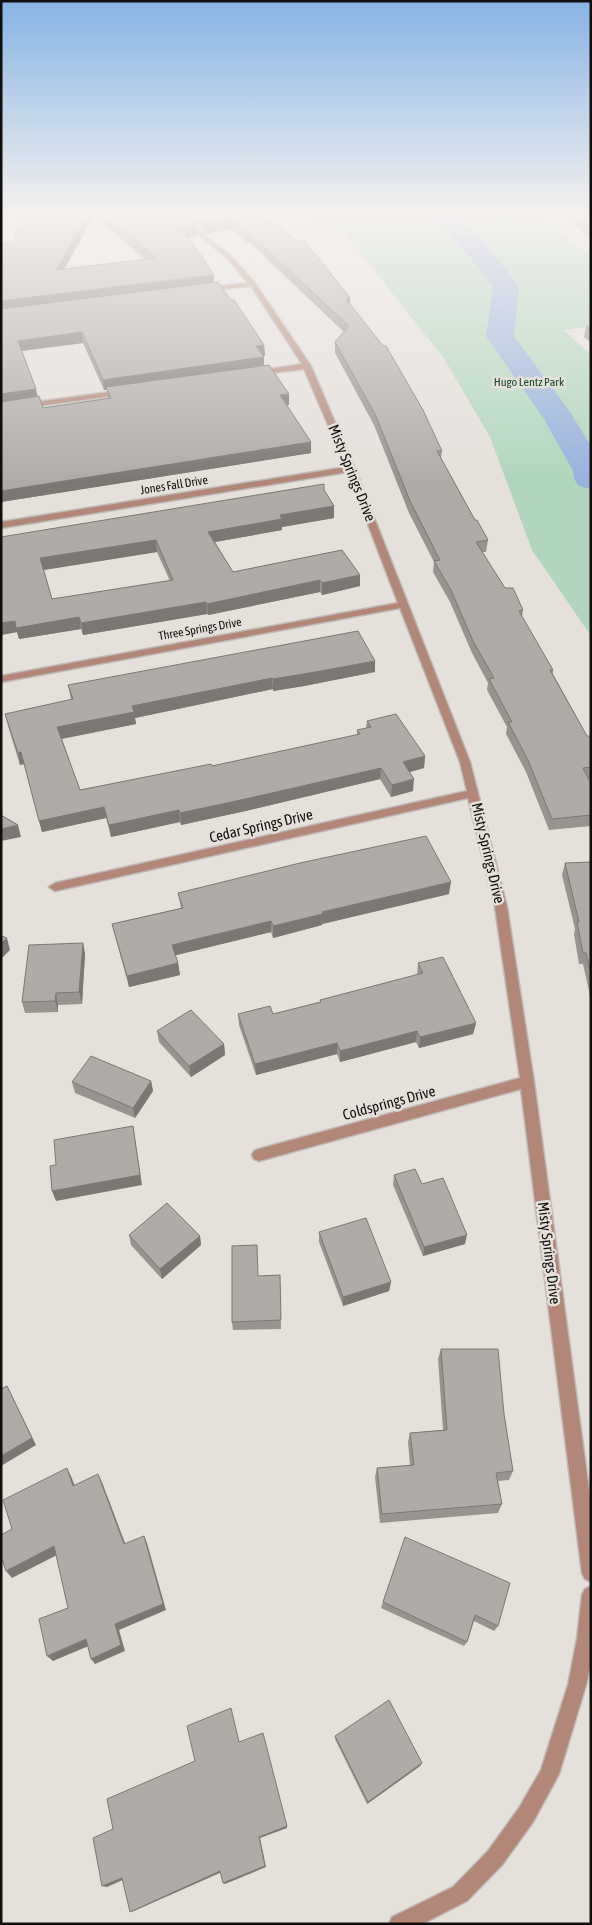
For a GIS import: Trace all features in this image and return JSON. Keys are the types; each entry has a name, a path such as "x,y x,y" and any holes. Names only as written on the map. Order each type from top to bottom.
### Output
{"street":[{"name":"Misty Springs Drive","path":"265,302 307,366 404,604 465,762 474,794 501,907 527,1082 591,1573"},
{"path":"248,374 307,366"},
{"path":"1,409 130,391"},
{"name":"Jones Fall Drive","path":"1,525 350,469"},
{"name":"Three Springs Drive","path":"1,679 404,604"},
{"name":"Cedar Springs Drive","path":"55,887 474,794"},
{"name":"Coldsprings Drive","path":"259,1156 527,1082"},
{"path":"399,1924 460,1894 494,1858 526,1815 549,1774 577,1685 586,1640 591,1595"}],"green space":[{"name":"Hugo Lentz Park","path":"399,302 591,302 591,326 564,330 591,355 591,636 532,550 490,437 443,357"}],"building":[{"path":"59,302 235,302 264,345 256,346 264,357 103,380 82,332 18,341 36,389 1,394 1,309"},
{"path":"323,302 348,302 383,346 386,346 423,410 442,451 437,451 488,540 476,542 505,588 513,588 523,610 519,611 553,670 550,670 587,736 591,736 591,767 583,768 591,784 591,815 552,819 528,760 508,722 512,722 489,679 494,678 473,641 451,590 434,561 440,560 410,501 375,414 335,342 349,326"},
{"path":"269,365 289,394 280,395 311,442 1,491 1,402 39,396 43,408 111,398 106,387"},
{"path":"324,484 324,490 334,506 280,515 282,519 208,532 233,572 342,550 360,575 322,583 320,580 207,604 206,602 81,623 79,617 16,628 15,621 1,623 1,537","holes":["156,540 173,580 52,599 40,558"]},
{"path":"358,631 375,661 272,678 132,706 134,712 57,727 80,790 211,764 212,766 360,734 357,730 371,727 367,721 396,714 425,756 403,762 414,779 392,785 381,768 180,813 179,810 109,825 104,807 39,821 21,752 18,753 5,714 73,699 68,685"},
{"path":"1,815 18,825 1,829"},
{"path":"426,836 451,882 322,912 323,914 273,926 271,921 172,945 178,963 127,976 112,924 183,908 178,893 300,863"},
{"path":"591,862 591,973 586,953 583,953 577,922 579,922 565,863"},
{"path":"1,936 7,938 1,944"},
{"path":"83,943 79,992 56,993 55,1001 22,1002 29,945"},
{"path":"443,957 476,1023 420,1037 417,1031 340,1051 337,1043 255,1064 238,1014 270,1006 273,1014 321,1002 320,1000 423,973 418,963"},
{"path":"191,1010 224,1044 189,1066 157,1031"},
{"path":"91,1056 151,1081 133,1108 72,1082"},
{"path":"133,1126 140,1175 52,1191 50,1166 56,1165 54,1140"},
{"path":"415,1169 422,1184 443,1178 467,1235 424,1247 394,1175"},
{"path":"167,1203 200,1236 160,1269 129,1235"},
{"path":"366,1218 391,1282 343,1297 319,1232"},
{"path":"257,1245 258,1276 280,1275 281,1320 232,1322 232,1246"},
{"path":"441,1349 498,1349 504,1414 513,1471 496,1473 502,1504 382,1514 377,1468 414,1465 410,1433 447,1430"},
{"path":"7,1386 32,1438 1,1456 1,1389"},
{"path":"67,1468 73,1486 98,1474 124,1544 144,1536 163,1604 115,1624 121,1645 91,1659 86,1639 47,1656 39,1619 68,1608 54,1546 6,1571 1,1556 1,1535 12,1529 3,1500"},
{"path":"405,1537 510,1583 498,1626 475,1615 467,1642 383,1602"},
{"path":"389,1700 422,1763 368,1802 335,1736"},
{"path":"231,1708 239,1742 263,1733 287,1826 259,1837 265,1866 223,1883 220,1871 130,1912 122,1878 102,1886 93,1838 113,1829 107,1799 195,1761 187,1726"}],"waterway":[{"path":"504,302 500,336 559,419 589,471 591,479"}]}
